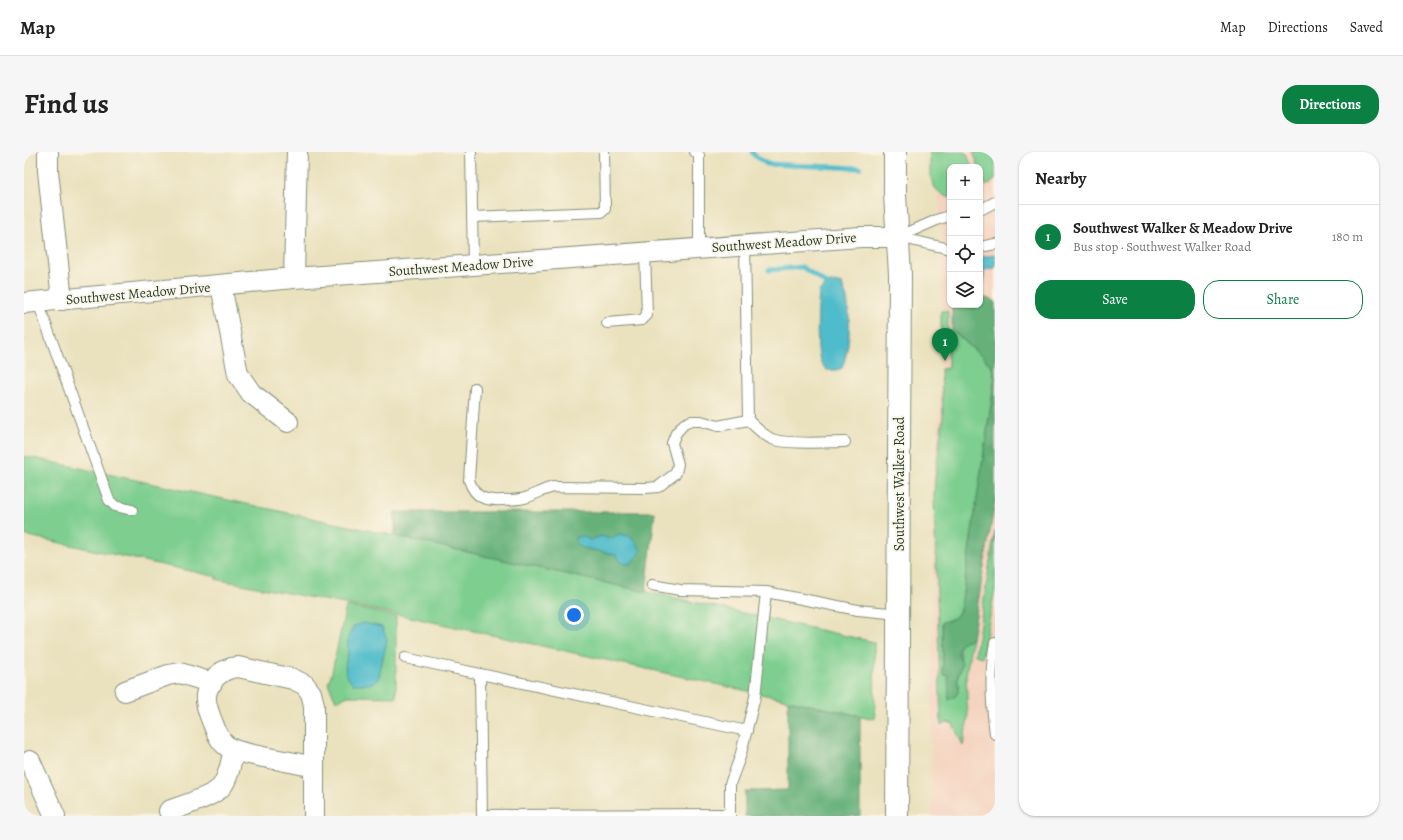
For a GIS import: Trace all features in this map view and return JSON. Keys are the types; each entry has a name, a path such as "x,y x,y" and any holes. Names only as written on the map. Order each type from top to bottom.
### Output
{"main road":[{"name":"Southwest Walker Road","path":"895,152 895,194 900,274 897,816"}],"street":[{"path":"48,152 48,171 62,300"},
{"path":"294,278 297,152"},
{"name":"Southwest Meadow Drive","path":"31,302 294,278 474,264 745,244 861,237 898,237"},
{"path":"221,285 238,374 251,393 288,422"},
{"path":"314,767 234,750 226,746 217,733 207,706 206,695 216,677 224,670 231,667 238,667 293,678 305,685 311,693 314,705 314,767 314,816"},
{"path":"125,691 168,675 180,673 212,683"},
{"path":"169,811 220,789 226,778 234,750"},
{"path":"30,761 54,816"}],"lane":[{"path":"471,152 474,264"},
{"path":"472,217 602,212 605,210 604,152"},
{"path":"695,152 699,155 699,248"},
{"path":"983,208 995,202"},
{"path":"898,237 947,217"},
{"path":"898,237 947,248"},
{"path":"745,244 748,420 765,436 774,440 788,442 845,442"},
{"path":"983,246 995,244"},
{"path":"607,322 642,320 647,316 645,252"},
{"path":"31,302 110,500 115,506 132,510"},
{"path":"475,388 469,480 476,493 490,501 517,500 543,489 554,487 658,487 676,473 678,464 672,443 676,432 684,424 691,421 696,421 718,426 748,420"},
{"path":"652,585 680,590 766,592 858,610 899,614"},
{"path":"480,674 482,815 730,815 730,784 756,697 766,592"},
{"path":"995,643 991,662 990,691 995,734"},
{"path":"405,658 747,730"}],"shaded area":[{"path":"934,152 995,152 995,816 932,816 931,771 934,466 939,416 942,346 942,231"}],"green space":[{"path":"930,152 966,152 971,164 947,164 947,197 937,190 931,180"},
{"path":"973,152 995,152 995,180 986,186 983,178 983,164 978,164"},
{"path":"983,297 995,301 995,378 989,363 952,330 952,308 983,308"},
{"path":"941,311 948,311 948,330 952,330 989,363 995,378 961,606 957,616 942,622 943,675 948,675 959,686 958,677 961,669 960,645 966,640 972,639 966,675 968,717 963,746 953,724 947,722 941,725 934,497 943,416 941,369 948,368 948,348 941,348"},
{"path":"995,378 995,501 972,639 963,642 959,646 958,652 962,664 958,675 958,693 949,700 948,675 943,675 942,622 957,616 961,606"},
{"path":"24,456 874,642 875,719 396,614 215,579 218,577 24,535"},
{"path":"395,512 655,512 646,592 395,536"},
{"path":"995,530 995,590 982,657 975,655"},
{"path":"346,606 396,616 396,697 348,696 336,701 328,683 332,672"},
{"path":"788,700 860,716 860,816 745,816 745,791 788,790"}],"water":[{"path":"995,255 995,268 984,270 983,283 983,272 983,257"},
{"path":"834,282 842,284 847,297 849,334 847,351 842,368 837,370 827,370 821,363 818,348 817,328 819,291 827,284"},
{"path":"619,534 631,536 641,550 631,564 622,563 616,555 580,547 575,537 583,536 590,540 602,536 610,539"},
{"path":"363,623 382,627 387,640 378,680 370,684 353,684 347,676 345,669 348,640 354,626"}],"waterway":[{"path":"752,152 767,164 860,168"},
{"path":"769,270 802,267 827,284"}],"place":[{"name":"Southwest Walker & Meadow Drive","path":"945,361"}]}
